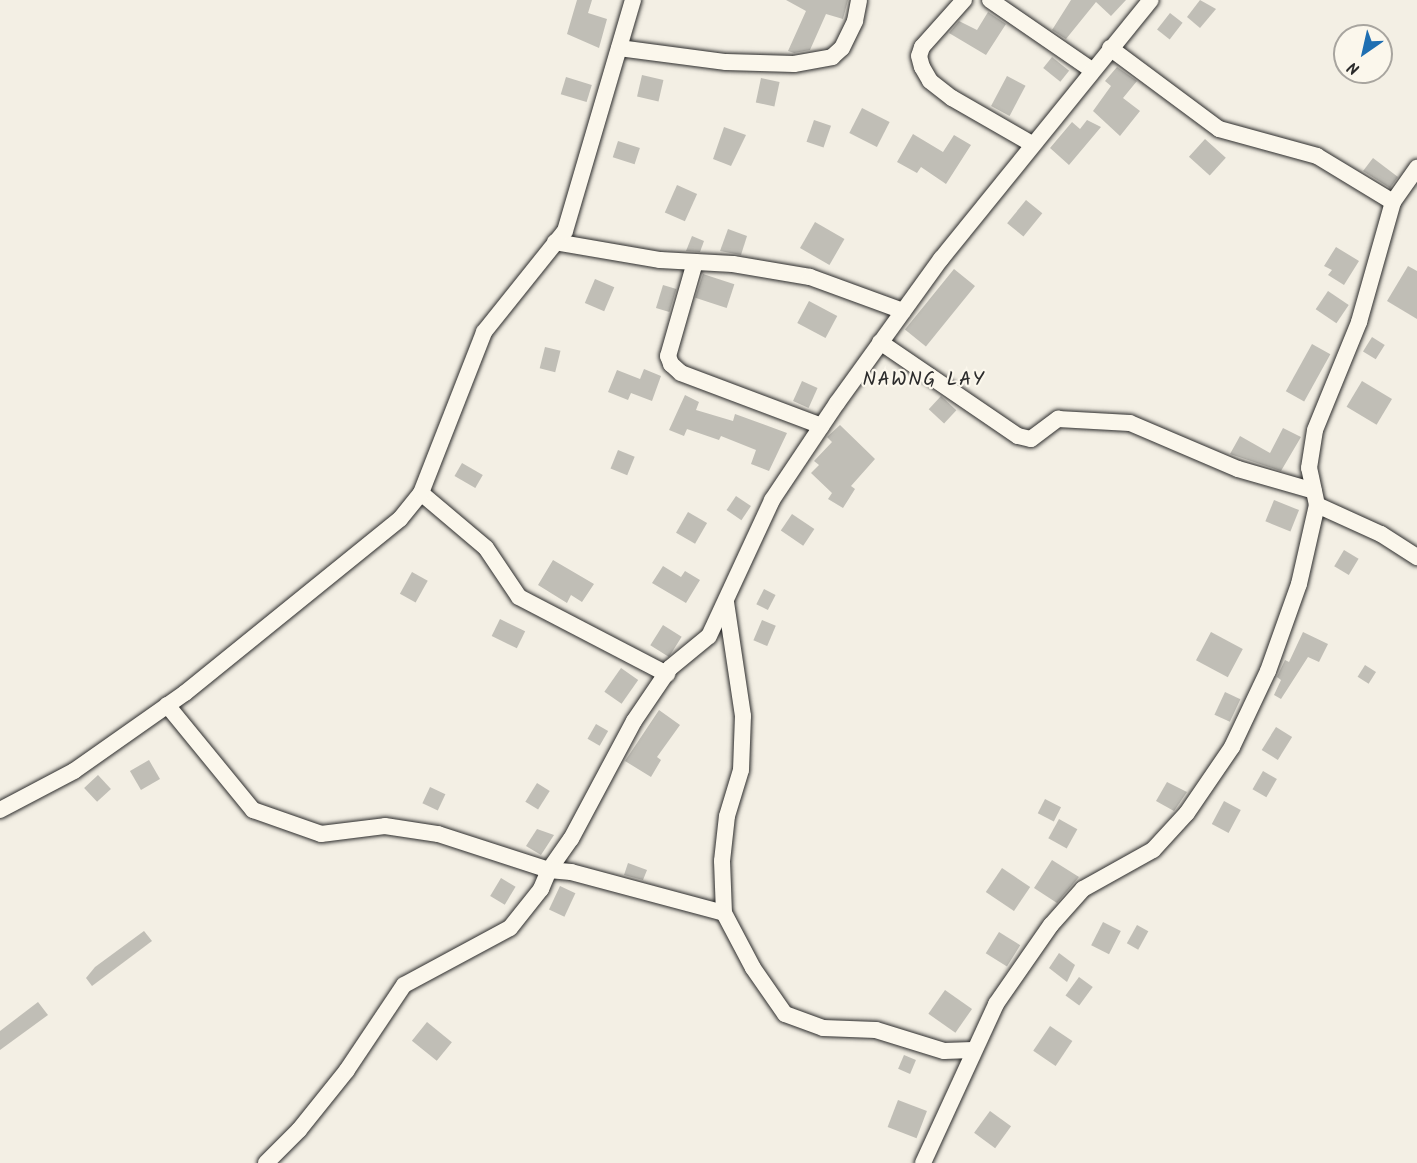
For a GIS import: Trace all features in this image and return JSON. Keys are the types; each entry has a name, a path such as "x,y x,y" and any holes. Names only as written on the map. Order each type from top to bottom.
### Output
{"street":[{"path":"0,810 74,771 167,705 400,519 421,493 484,332 565,231 578,195 633,0"},
{"path":"619,48 726,62 794,64 832,57 842,48 855,21 859,0"},
{"path":"964,0 922,47 919,56 922,67 930,81 952,98 1032,144"},
{"path":"990,0 1092,70"},
{"path":"266,1163 299,1130 347,1070 404,985 510,928 541,889 549,870 571,839 634,721 666,674 709,636 772,500 821,426 903,311 1032,144 1151,0"},
{"path":"1110,48 1219,129 1317,156 1393,202"},
{"path":"924,1163 973,1050 996,1004 1051,925 1083,888 1153,850 1188,813 1232,747 1268,671 1299,584 1316,498 1309,468 1315,430 1359,322 1393,202 1417,168"},
{"path":"555,242 660,260 695,262 810,277 903,311"},
{"path":"695,262 668,356 671,364 681,373 821,426"},
{"path":"880,342 1018,436 1031,439 1058,419 1130,423 1238,469 1316,498 1417,557"},
{"path":"421,493 486,548 519,597 666,674"},
{"path":"726,602 743,716 741,770 727,816 722,861 724,913 753,968 786,1014 823,1028 876,1030 944,1051 973,1050"},
{"path":"167,705 253,810 321,834 385,826 438,834 549,870 571,872 724,913"}],"building":[{"path":"577,0 592,0 588,13 607,19 599,48 567,34"},
{"path":"786,0 848,0 843,19 826,14 810,50 794,53 788,51 806,11"},
{"path":"1071,0 1126,0 1111,16 1096,2 1066,39 1052,30"},
{"path":"1200,0 1216,9 1200,28 1187,17"},
{"path":"988,12 1006,24 986,55 949,33 959,21 977,30"},
{"path":"1170,13 1183,23 1170,39 1157,30"},
{"path":"1052,57 1069,71 1060,82 1043,68"},
{"path":"1117,67 1137,81 1123,98 1140,111 1120,136 1093,111 1111,86 1105,81"},
{"path":"642,75 663,80 658,101 637,96"},
{"path":"1007,76 1026,86 1010,116 991,106"},
{"path":"566,77 592,85 587,102 561,94"},
{"path":"761,78 780,82 774,106 756,102"},
{"path":"862,108 890,122 877,147 849,133"},
{"path":"814,120 831,126 824,148 807,142"},
{"path":"1087,120 1101,127 1069,165 1050,148 1072,122 1080,129"},
{"path":"724,127 746,135 731,166 713,159"},
{"path":"913,134 943,152 954,135 971,145 946,184 921,167 917,173 897,162"},
{"path":"1205,139 1226,158 1210,176 1189,157"},
{"path":"618,141 640,148 635,164 613,157"},
{"path":"1373,158 1398,177 1390,188 1363,171"},
{"path":"677,185 697,194 685,221 665,212"},
{"path":"1026,200 1042,213 1023,237 1007,223"},
{"path":"815,222 844,239 829,265 800,248"},
{"path":"728,229 747,236 741,255 720,251"},
{"path":"692,236 704,241 700,252 686,251"},
{"path":"1336,247 1359,261 1344,285 1328,275 1332,270 1324,266"},
{"path":"1408,266 1417,271 1417,319 1387,301"},
{"path":"954,269 975,286 926,347 905,330"},
{"path":"703,274 734,284 727,308 695,298"},
{"path":"595,279 614,287 604,311 585,303"},
{"path":"663,285 676,289 669,312 656,308"},
{"path":"1328,291 1349,305 1336,323 1316,309"},
{"path":"809,301 837,316 826,338 797,323"},
{"path":"1372,337 1385,345 1376,359 1363,351"},
{"path":"1312,344 1330,354 1304,401 1286,391"},
{"path":"545,347 561,351 555,372 540,368"},
{"path":"644,369 661,376 652,401 631,393 628,400 608,392 617,370 640,379"},
{"path":"802,381 818,388 809,408 793,401"},
{"path":"1362,381 1392,399 1377,425 1347,407"},
{"path":"685,395 699,402 696,410 733,421 735,414 787,433 769,471 751,464 756,450 721,436 719,440 687,429 684,436 669,430"},
{"path":"941,396 956,410 944,423 929,409"},
{"path":"840,425 875,459 851,486 855,489 843,508 828,499 832,493 811,473 819,465 814,461 832,442 827,437"},
{"path":"1283,428 1301,437 1281,471 1230,454 1240,436 1270,453"},
{"path":"618,450 635,457 627,475 611,469"},
{"path":"462,463 483,475 475,488 454,476"},
{"path":"736,496 751,506 741,520 726,510"},
{"path":"1274,500 1299,510 1290,531 1265,521"},
{"path":"688,512 707,523 695,544 676,533"},
{"path":"792,514 814,529 803,546 781,531"},
{"path":"1344,550 1359,559 1349,575 1334,566"},
{"path":"553,560 594,584 582,602 571,595 567,603 538,585"},
{"path":"663,566 681,577 685,571 700,580 686,603 652,583"},
{"path":"412,572 428,581 416,603 400,594"},
{"path":"764,589 776,595 768,610 756,604"},
{"path":"500,619 525,631 517,648 492,636"},
{"path":"762,620 776,626 767,646 753,640"},
{"path":"663,625 682,637 669,657 650,645"},
{"path":"1211,632 1243,649 1228,677 1196,660"},
{"path":"1303,632 1328,644 1319,662 1308,657 1281,699 1274,695 1281,680 1277,677 1285,660 1289,662"},
{"path":"1365,665 1376,672 1369,684 1358,677"},
{"path":"621,668 638,680 622,704 604,692"},
{"path":"1225,692 1240,699 1230,722 1214,715"},
{"path":"659,710 680,725 657,757 661,760 651,777 625,761"},
{"path":"596,724 608,731 600,746 588,739"},
{"path":"1276,727 1292,737 1278,760 1262,750"},
{"path":"149,760 160,779 141,790 130,771"},
{"path":"1263,771 1277,779 1266,797 1252,789"},
{"path":"98,775 111,789 97,802 84,788"},
{"path":"1167,782 1187,792 1174,811 1156,801"},
{"path":"537,783 550,791 538,810 525,802"},
{"path":"430,787 445,794 438,810 422,803"},
{"path":"1045,799 1061,807 1054,821 1038,813"},
{"path":"1224,801 1241,810 1229,833 1212,824"},
{"path":"1059,819 1077,829 1067,848 1048,838"},
{"path":"537,829 554,835 541,855 526,846"},
{"path":"1052,860 1079,877 1057,903 1034,888"},
{"path":"628,863 647,870 643,880 624,875"},
{"path":"1002,868 1030,887 1014,911 986,892"},
{"path":"501,878 516,887 505,905 490,896"},
{"path":"560,886 575,893 564,917 549,910"},
{"path":"1103,922 1121,931 1109,954 1091,945"},
{"path":"1137,925 1148,931 1138,950 1127,943"},
{"path":"144,931 152,941 92,986 86,978 95,967"},
{"path":"999,932 1020,945 1007,966 986,953"},
{"path":"1059,953 1075,965 1067,982 1049,968"},
{"path":"1079,977 1093,987 1079,1006 1065,996"},
{"path":"945,990 972,1009 955,1033 928,1014"},
{"path":"38,1002 48,1015 0,1050 0,1031"},
{"path":"427,1022 452,1042 437,1061 412,1041"},
{"path":"1050,1026 1072,1041 1056,1066 1033,1051"},
{"path":"904,1055 916,1060 910,1074 898,1069"},
{"path":"898,1100 927,1111 917,1138 888,1127"},
{"path":"990,1111 1011,1126 995,1148 974,1133"}],"district":[{"name":"NAWNG LAY","path":"924,380"}]}
